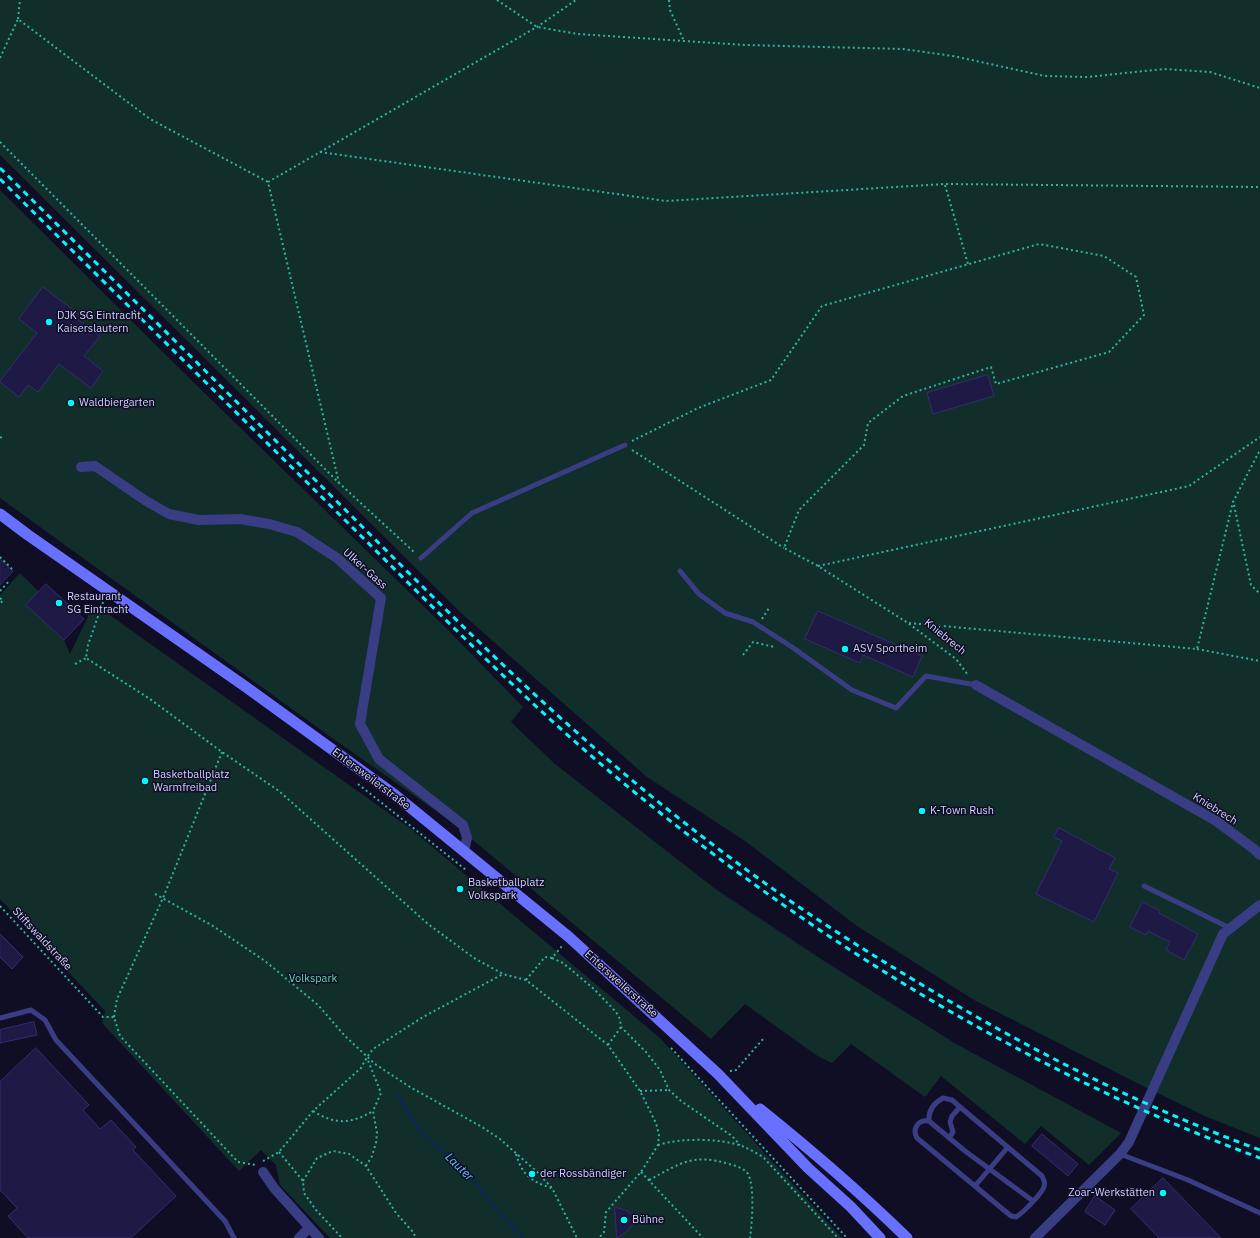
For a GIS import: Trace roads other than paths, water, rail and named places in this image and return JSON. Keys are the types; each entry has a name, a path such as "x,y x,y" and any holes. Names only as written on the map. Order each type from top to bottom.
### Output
{"main road":[{"name":"Entersweilerstraße","path":"0,514 246,687 395,795 569,937 718,1074 817,1156 876,1208 907,1238"},
{"name":"Entersweilerstraße","path":"718,1074 808,1168 851,1207 880,1238"}],"street":[{"name":"Ulker-Gass","path":"81,468 96,466 146,501 169,514 199,520 247,520 269,524 297,532 337,558 381,598 360,724 379,759 463,824 467,838 464,851"},
{"name":"Kniebrech","path":"976,685 1216,821 1260,855"},
{"path":"1035,1238 1120,1154 1129,1142 1223,934 1260,905"},
{"path":"263,1167 274,1188 318,1238"},
{"path":"299,1238 309,1228"}],"lane":[{"path":"421,558 472,513 625,445"},
{"path":"680,571 699,594 725,613 753,622 792,647 852,690 896,708 926,676 976,685"},
{"path":"1144,886 1230,928"},
{"path":"0,1018 31,1010 45,1020 56,1040 225,1221 234,1238"},
{"path":"929,1121 928,1116 936,1102 943,1098 952,1100 1042,1176 1045,1181 1044,1188 1022,1213 1016,1217 1011,1216 917,1138 914,1133 915,1128 919,1123 925,1120 929,1121 949,1138 990,1168 1014,1189 1032,1201"},
{"path":"949,1138 953,1132 950,1122 952,1116 960,1107"},
{"path":"975,1186 1008,1147"},
{"path":"1120,1154 1188,1180 1260,1213"}],"waterway":[{"name":"Lauter","path":"398,1095 407,1112 425,1136 470,1175 492,1204 523,1238"}],"railway":[{"path":"0,168 504,666 538,698 626,775 738,864 796,905 903,974 1001,1031 1085,1075 1171,1115 1260,1150"},
{"path":"0,179 510,682 609,771 683,831 759,888 838,942 918,993 1001,1040 1086,1083 1172,1123 1260,1158"}],"place":[{"name":"DJK SG Eintracht Kaiserslautern","path":"49,322"},
{"name":"Waldbiergarten","path":"71,403"},
{"name":"Restaurant SG Eintracht","path":"59,603"},
{"name":"ASV Sportheim","path":"845,649"},
{"name":"Basketballplatz Warmfreibad","path":"145,781"},
{"name":"K-Town Rush","path":"922,811"},
{"name":"Basketballplatz Volkspark","path":"460,889"},
{"name":"der Rossbändiger","path":"532,1174"},
{"name":"Zoar-Werkstätten","path":"1163,1193"},
{"name":"Bühne","path":"624,1220"}],"park label":[{"name":"Volkspark","path":"313,979"}]}
